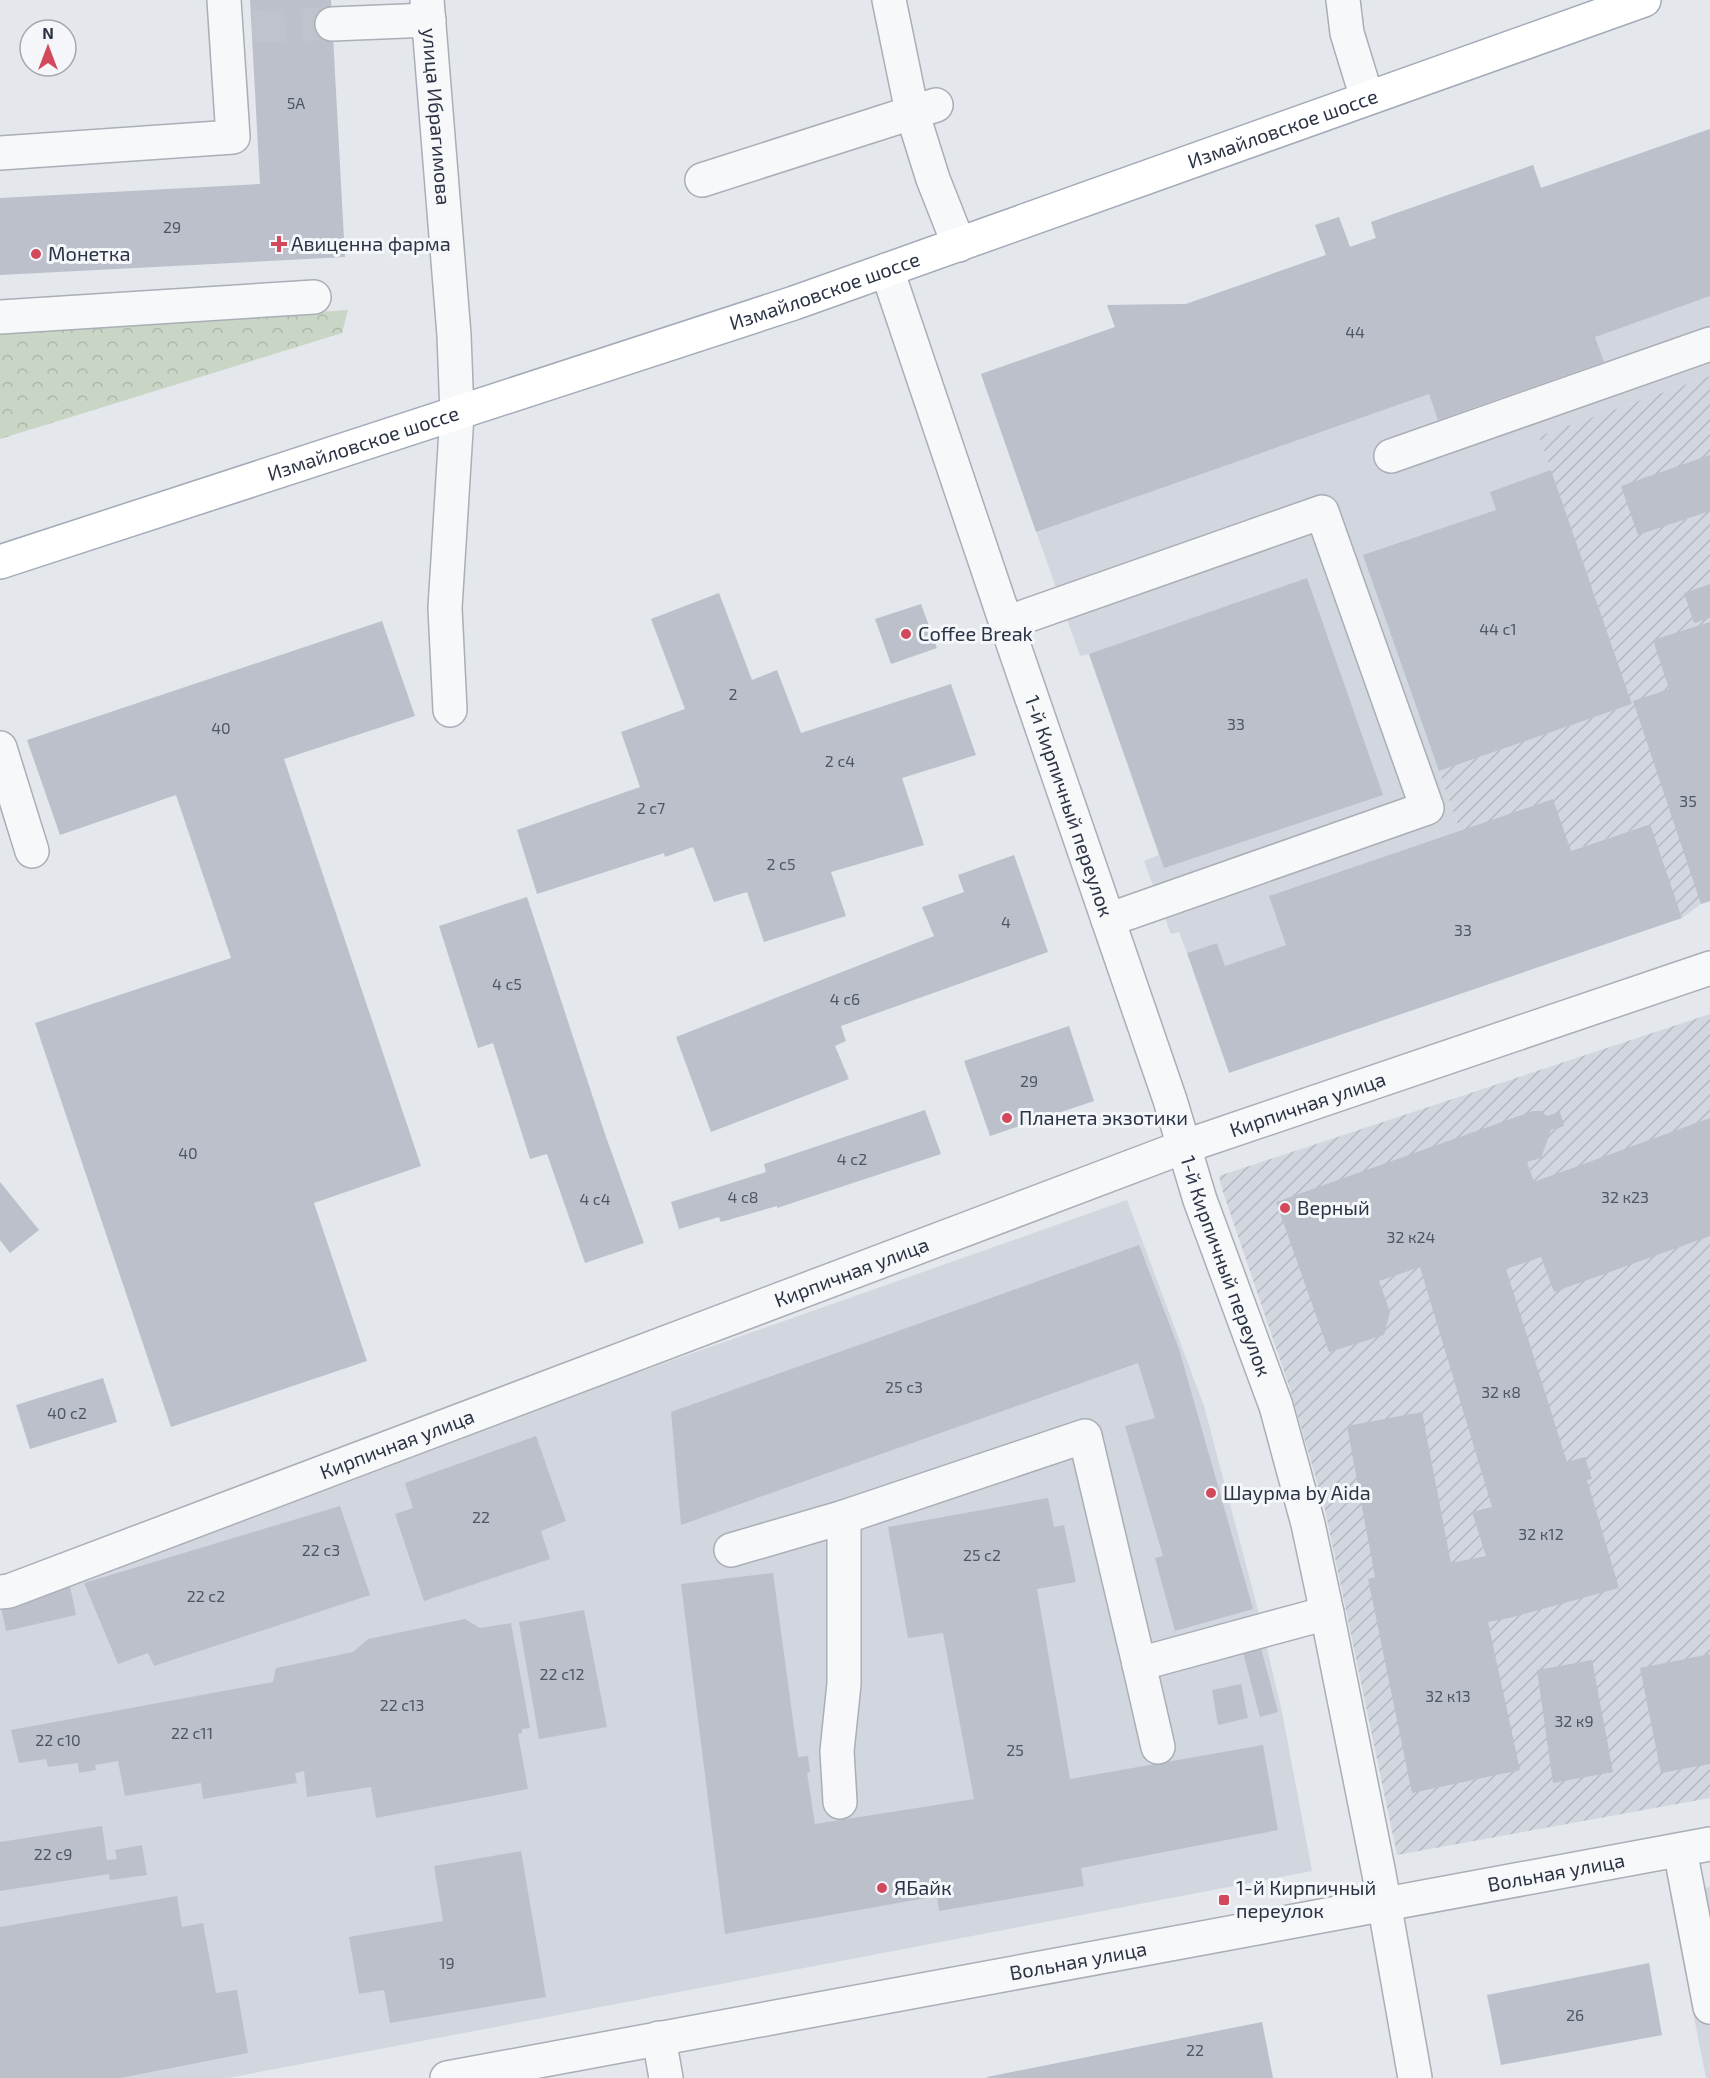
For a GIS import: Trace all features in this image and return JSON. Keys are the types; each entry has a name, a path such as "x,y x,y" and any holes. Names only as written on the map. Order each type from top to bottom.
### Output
{"main road":[{"name":"Измайловское шоссе","path":"0,562 794,303 1644,0"}],"street":[{"path":"889,0 924,108 933,179 960,245"},
{"path":"1344,0 1347,33 1367,98"},
{"path":"332,24 428,10"},
{"name":"улица Ибрагимова","path":"428,10 454,335 457,414 446,608 450,710"},
{"path":"0,153 233,136 234,18"},
{"path":"702,180 924,108"},
{"name":"1-й Кирпичный переулок","path":"887,270 1170,1100 1200,1200 1276,1406 1308,1524 1327,1613 1384,1904 1415,2078"},
{"path":"0,317 314,297"},
{"path":"1392,456 1710,344"},
{"path":"1006,623 1322,512 1427,808 1108,920"},
{"path":"0,748 32,850"},
{"name":"Кирпичная улица","path":"0,1592 21,1587 1183,1147 1710,968"},
{"path":"731,1550 844,1517 1085,1436 1158,1747"},
{"path":"840,1802 837,1751 844,1683 844,1517"},
{"path":"1139,1664 1327,1613"},
{"path":"1695,1847 1710,2007"},
{"name":"Вольная улица","path":"447,2078 1695,1847"},
{"path":"659,2038 666,2078"}],"shaded area":[{"path":"1710,129 1710,376 1539,436 1632,704 1439,771 1460,831 1286,945 1225,966 1217,943 1187,953 1179,932 1171,934 1144,861 1159,855 1089,654 1080,656 981,374 1115,327 1107,305 1186,304 1326,255 1315,225 1339,217 1350,247 1376,238 1371,222 1533,165 1541,188"},
{"path":"1710,376 1710,901 1701,904 1682,918 1649,824 1571,851 1460,831 1439,771 1632,704 1539,436"},
{"path":"1710,1014 1710,1798 1397,1855 1325,1510 1290,1389 1219,1176"},
{"path":"1127,1200 1204,1406 1258,1610 1282,1712 1312,1871 228,2078 0,2078 0,1596"},
{"path":"1710,1887 1710,2078 1706,2078 1670,1895"}],"green space":[{"path":"348,310 342,333 0,439 0,333"}],"building":[{"path":"250,0 331,0 345,257 0,275 0,198 260,184"},
{"path":"1710,129 1710,296 1595,337 1604,362 1438,420 1429,394 1036,532 981,374 1115,327 1107,305 1186,304 1326,255 1315,225 1339,217 1350,247 1376,238 1371,222 1533,165 1541,188"},
{"path":"1710,455 1710,511 1638,535 1621,486"},
{"path":"1551,470 1632,704 1439,771 1363,555 1496,510 1490,492"},
{"path":"1307,578 1383,795 1164,868 1089,654"},
{"path":"1710,584 1710,618 1694,623 1684,593"},
{"path":"719,593 752,680 777,670 801,733 951,684 976,755 902,778 924,845 831,872 846,916 764,942 747,892 714,902 693,847 665,857 664,853 537,894 517,830 640,787 621,732 685,709 651,619"},
{"name":"Coffee Break","path":"921,604 937,648 891,664 875,619"},
{"path":"382,621 415,716 284,759 421,1166 314,1203 367,1361 171,1427 35,1023 231,958 176,795 60,835 27,740"},
{"path":"1710,622 1710,901 1701,904 1633,701 1669,689 1653,640"},
{"path":"1553,799 1571,851 1650,824 1682,918 1229,1073 1187,953 1217,943 1225,966 1286,945 1269,896"},
{"path":"1014,855 1048,952 841,1026 846,1041 835,1046 849,1079 711,1132 676,1037 934,936 922,907 964,892 958,875"},
{"path":"527,897 605,1134 644,1243 585,1263 547,1154 530,1159 493,1043 478,1048 439,926"},
{"path":"1069,1026 1094,1101 990,1136 964,1061"},
{"path":"925,1110 941,1154 777,1208 777,1206 721,1222 719,1217 679,1229 671,1202 766,1172 764,1164"},
{"path":"1533,1111 1541,1111 1547,1116 1560,1112 1564,1126 1551,1130 1541,1158 1527,1162 1534,1182 1710,1118 1710,1236 1554,1292 1541,1257 1506,1269 1567,1462 1585,1457 1592,1479 1587,1480 1619,1588 1488,1622 1520,1770 1412,1793 1368,1579 1375,1577 1347,1426 1422,1412 1451,1563 1486,1556 1472,1512 1492,1507 1420,1267 1379,1281 1390,1312 1384,1335 1329,1352 1276,1202"},
{"path":"0,1182 39,1230 10,1253 0,1240"},
{"path":"1139,1245 1179,1349 1253,1609 1175,1631 1155,1558 1163,1556 1125,1426 1155,1418 1138,1363 681,1525 671,1412"},
{"path":"103,1378 117,1422 30,1449 16,1405"},
{"path":"536,1436 566,1521 541,1531 550,1559 424,1601 395,1514 413,1508 405,1483"},
{"path":"1048,1498 1054,1527 1064,1525 1076,1582 1037,1589 1070,1779 1263,1745 1278,1830 1081,1868 1084,1886 939,1911 937,1896 725,1934 681,1584 773,1573 798,1757 808,1756 810,1772 807,1773 815,1824 974,1799 943,1633 908,1638 888,1527"},
{"path":"340,1506 370,1595 154,1666 148,1653 118,1664 84,1583"},
{"path":"70,1586 76,1615 6,1631 0,1602"},
{"path":"584,1610 607,1727 539,1739 519,1622"},
{"path":"465,1619 480,1628 511,1623 530,1728 522,1729 522,1733 518,1734 528,1789 376,1818 371,1787 307,1797 304,1771 295,1773 297,1783 203,1799 201,1783 125,1796 118,1761 95,1765 96,1770 79,1773 78,1763 48,1767 46,1759 19,1763 11,1730 273,1682 276,1668 353,1652 368,1639"},
{"path":"1258,1637 1278,1712 1260,1717 1240,1641"},
{"path":"1710,1654 1710,1764 1661,1773 1640,1668"},
{"path":"1592,1660 1613,1772 1553,1783 1537,1670"},
{"path":"1241,1684 1248,1718 1218,1725 1212,1690"},
{"path":"102,1826 107,1860 117,1859 115,1850 142,1845 147,1875 110,1880 109,1874 0,1891 0,1842"},
{"path":"521,1851 546,1997 390,2023 384,1990 359,1994 349,1937 443,1921 434,1866"},
{"path":"177,1896 182,1927 203,1923 216,1993 237,1990 248,2053 120,2078 0,2078 0,1927"},
{"path":"1649,1963 1662,2035 1501,2065 1487,1995"},
{"path":"1262,2022 1273,2078 987,2078 987,2077"}],"tunnel":[{"path":"252,26 332,24"}],"place":[{"name":"Авиценна фарма","path":"279,244"},
{"name":"Монетка","path":"36,254"},
{"name":"Coffee Break","path":"906,634"},
{"name":"Планета экзотики","path":"1007,1118"},
{"name":"Верный","path":"1285,1208"},
{"name":"Шаурма by Aida","path":"1211,1493"},
{"name":"ЯБайк","path":"882,1888"},
{"name":"1-й Кирпичный переулок","path":"1224,1900"}]}
